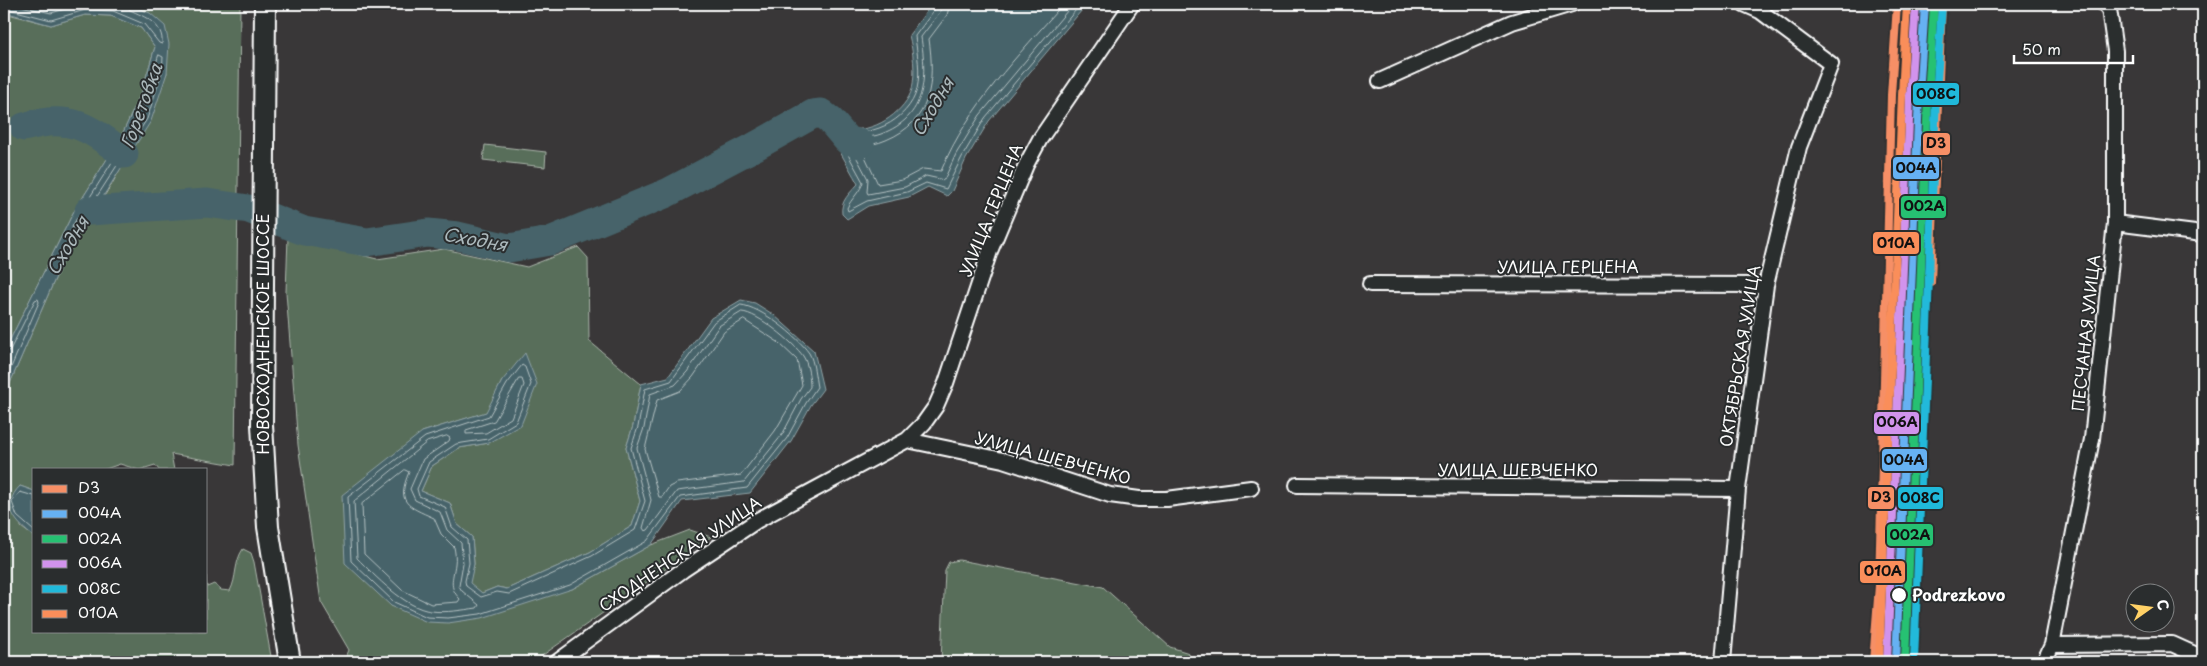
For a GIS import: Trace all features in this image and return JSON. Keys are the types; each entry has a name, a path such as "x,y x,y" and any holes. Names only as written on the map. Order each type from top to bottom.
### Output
{"main road":[{"name":"НОВОСХОДНЕНСКОЕ ШОССЕ","path":"265,4 262,425 268,527 290,662"}],"street":[{"name":"УЛИЦА ГЕРЦЕНА","path":"907,440 924,424 936,406 946,383 990,251 1026,165 1040,139 1132,4"},
{"path":"1380,81 1512,22 1572,4"},
{"name":"ОКТЯБРЬСКАЯ УЛИЦА","path":"1723,662 1738,489 1766,285 1799,147 1831,64 1760,11 1744,4"},
{"name":"ПЕСЧАНАЯ УЛИЦА","path":"2044,662 2052,645 2092,439 2115,223 2116,52 2110,5"},
{"path":"2115,223 2203,234"},
{"name":"УЛИЦА ГЕРЦЕНА","path":"1370,284 1766,285"},
{"name":"УЛИЦА ШЕВЧЕНКО","path":"907,440 1003,460 1110,495 1139,500 1168,500 1251,488"},
{"name":"СХОДНЕНСКАЯ УЛИЦА","path":"557,662 683,570 758,520 907,440"},
{"name":"УЛИЦА ШЕВЧЕНКО","path":"1298,485 1738,489"},
{"path":"2052,645 2172,644 2203,658"}],"green space":[{"path":"127,4 240,4 235,465 171,454 174,468 157,468 155,465 145,468 133,468 120,464 109,468 32,468 32,490 20,486 21,527 32,535 32,634 208,634 208,587 214,584 221,590 230,591 238,559 243,549 251,553 254,562 272,662 4,662 4,397 64,258 112,184 167,73 150,13"},
{"path":"4,13 51,25 85,15 111,16 141,28 155,47 142,91 121,137 73,213 4,352"},
{"path":"485,145 546,152 545,167 483,160"},
{"path":"288,237 377,259 444,249 527,267 578,247 588,258 589,341 641,384 633,426 626,448 640,501 632,526 590,552 507,589 497,587 482,593 469,583 474,564 472,537 457,524 450,503 421,491 432,466 459,448 489,443 502,381 487,412 422,432 391,606 572,589 651,545 690,530 711,537 533,662 344,662 349,650 321,602 298,445 286,292"},
{"path":"959,560 1103,587 1170,647 1189,653 1190,662 941,662 945,570 949,562"}],"water":[{"name":"Горетовка","path":"4,4 127,4 150,13 165,26 169,44 167,73 151,121 64,258 4,397 4,352 73,213 121,137 142,91 155,47 141,28 111,16 85,15 51,25 4,12"},
{"path":"932,4 1087,4 989,121 966,159 952,191 947,196 928,187 909,197 868,206 847,219 842,214 843,205 846,198 858,184 825,125 834,118 844,125 855,129 872,127 890,118 904,104 912,89 914,75 909,35"},
{"path":"741,300 755,303 774,315 814,351 823,389 811,405 791,441 750,493 682,501 651,545 572,589 482,618 448,623 427,622 391,606 345,563 342,495 422,432 486,412 502,381 525,353 537,384 521,425 489,443 459,448 432,466 421,491 450,503 457,524 472,537 474,564 470,583 482,593 497,587 507,589 590,552 632,526 640,501 626,448 633,426 641,384 668,377 711,318"},
{"path":"20,486 32,490 32,535 21,526 13,514 11,500"}],"waterway":[{"name":"Сходня","path":"89,211 207,203 249,209 304,231 367,242 428,233 458,236 509,248 550,241 667,193 813,114 821,113 831,121 847,140 860,144"},
{"name":"Горетовка","path":"24,127 54,122 78,125 100,136 124,154"}],"transit line":[{"name":"D3","path":"1873,662 1879,585 1891,95 1897,4"},
{"name":"010А","path":"1879,661 1907,4"},
{"name":"006А","path":"1887,662 1910,96 1916,4"},
{"name":"004А","path":"1896,662 1919,96 1925,4"},
{"name":"D3","path":"1931,283 1942,4"},
{"name":"002А","path":"1905,662 1928,96 1934,5"},
{"name":"008С","path":"1914,662 1936,97 1942,5"}],"place":[{"name":"Podrezkovo","path":"1899,595"}]}
